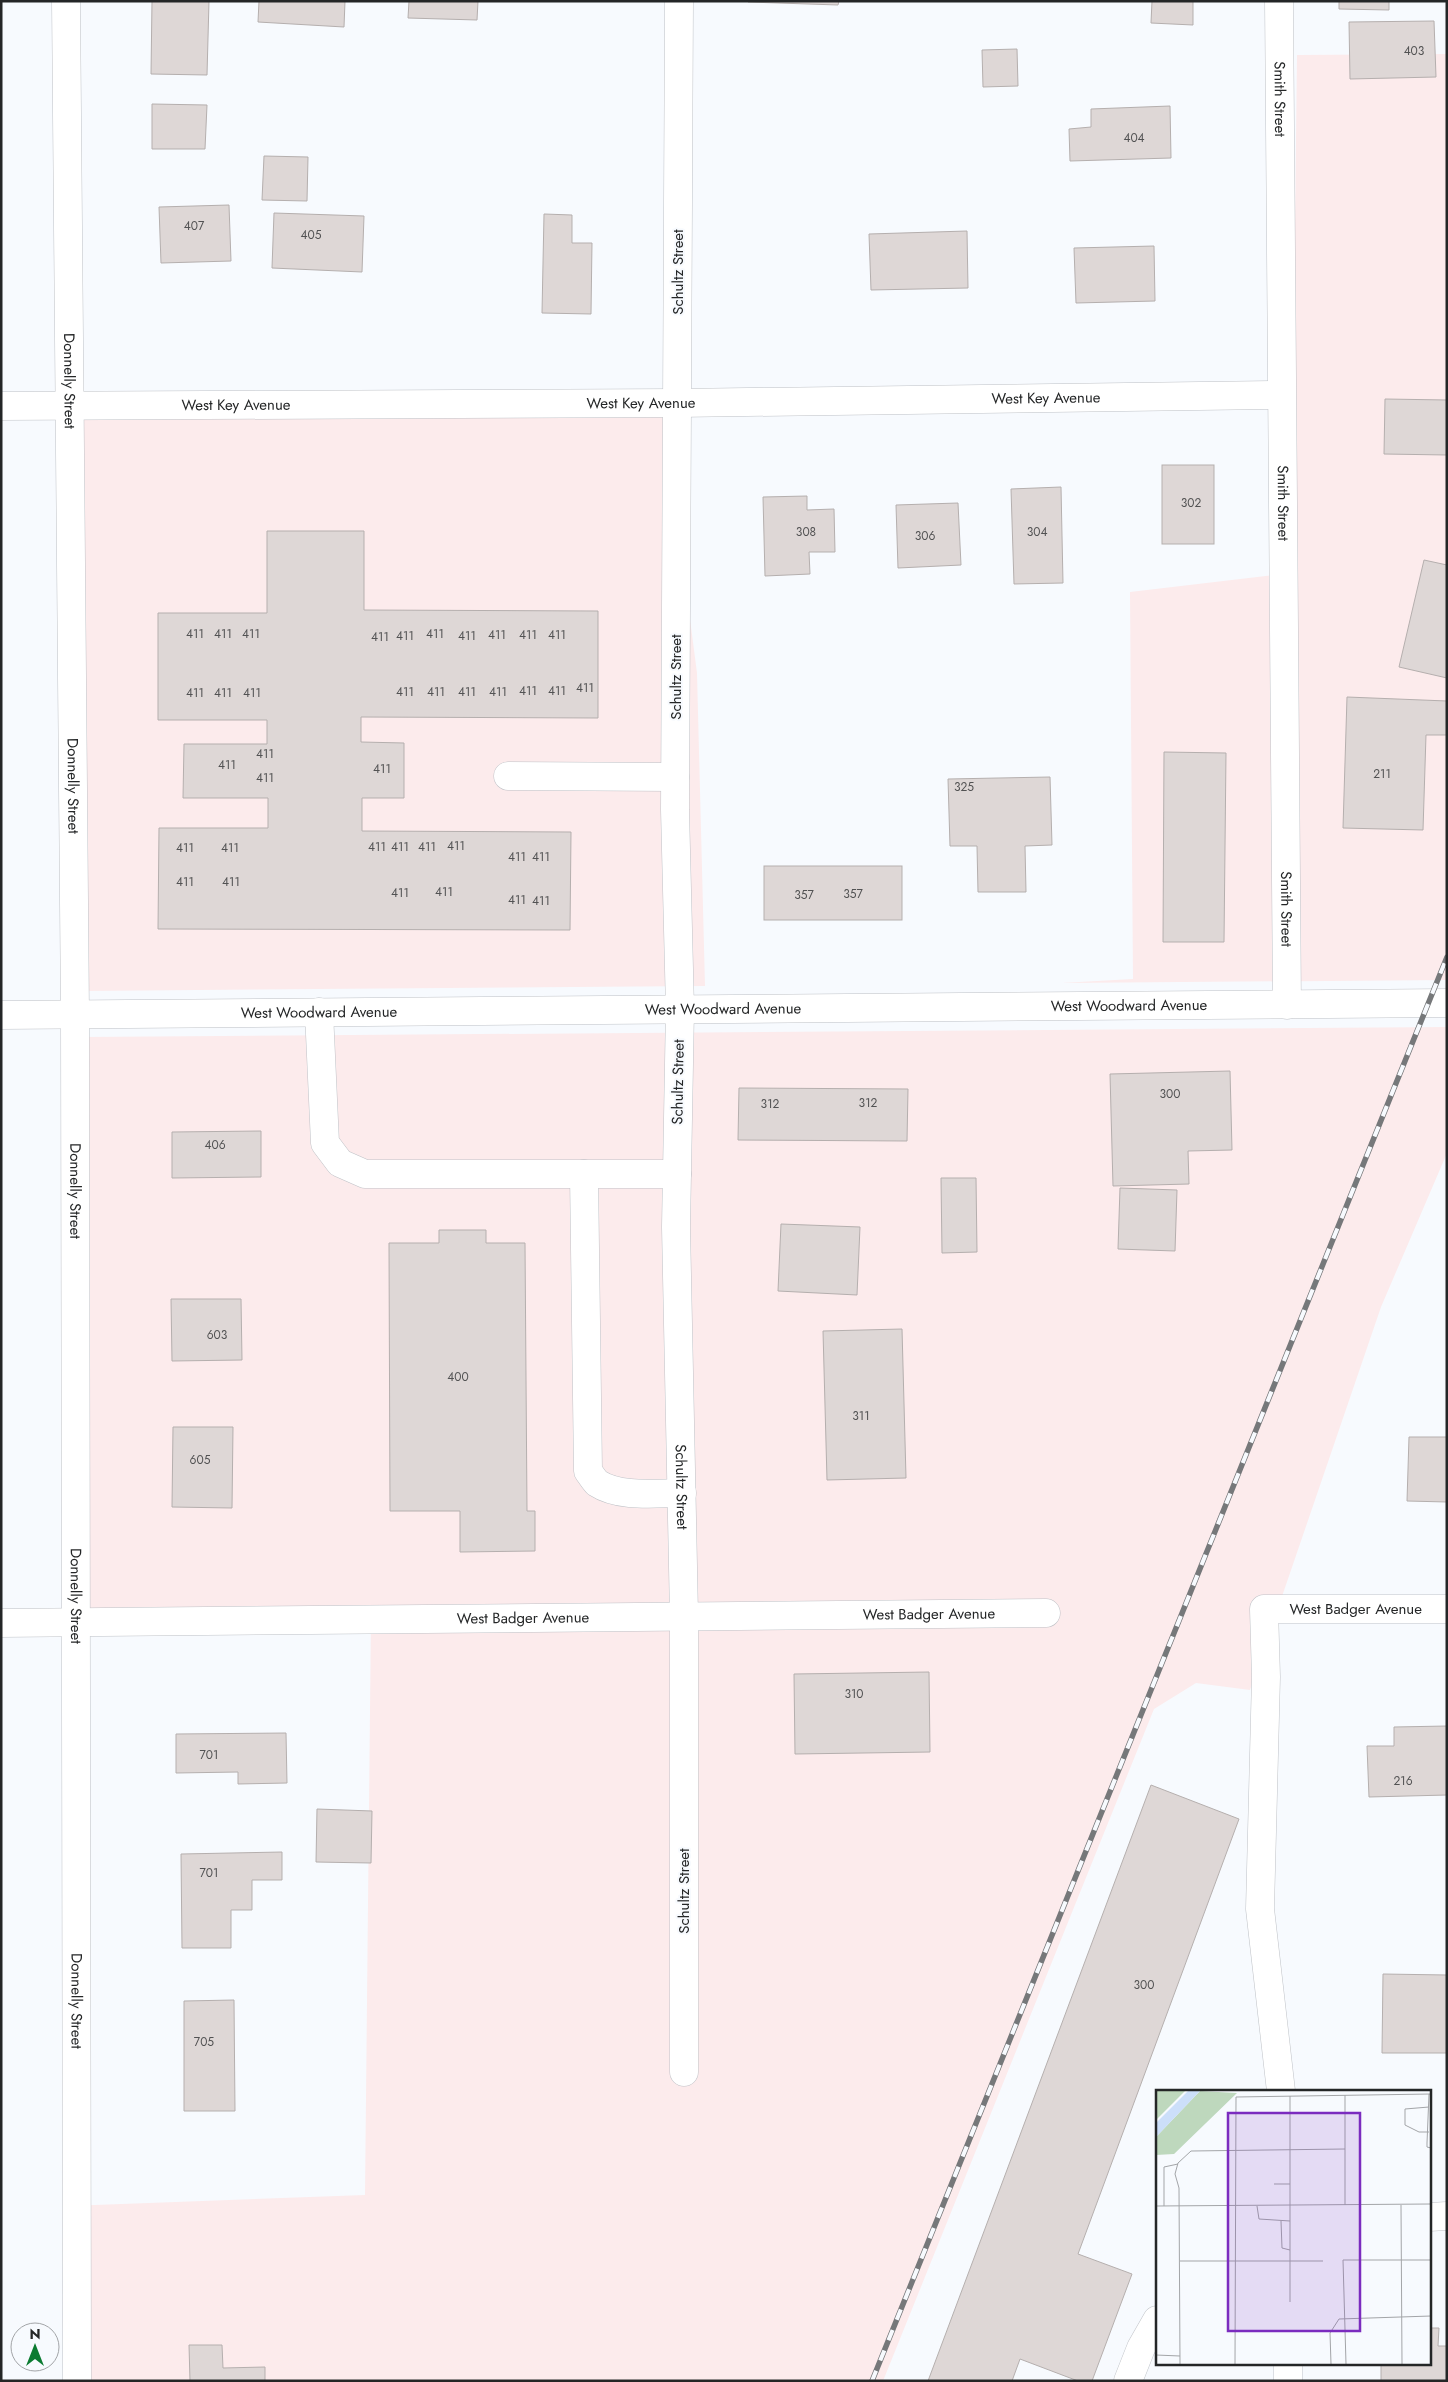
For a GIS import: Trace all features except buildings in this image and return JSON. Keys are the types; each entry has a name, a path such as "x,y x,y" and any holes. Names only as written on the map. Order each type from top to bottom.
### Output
{"street":[{"name":"Donnelly Street","path":"66,1 68,406 75,1014 77,2381"},
{"name":"Schultz Street","path":"679,1 675,778 680,1009 677,1174 684,1616 684,2072"},
{"name":"Smith Street","path":"1279,1 1287,1005"},
{"name":"West Key Avenue","path":"1,406 678,402 1281,394"},
{"path":"508,776 675,778"},
{"name":"West Woodward Avenue","path":"1,1014 1447,1003"},
{"path":"319,1012 325,1143 340,1163 365,1174 677,1174"},
{"path":"584,1174 588,1471 596,1482 610,1489 632,1492 682,1492"},
{"name":"West Badger Avenue","path":"1282,2090 1260,1909 1266,1677 1264,1610 1447,1609"},
{"name":"West Badger Avenue","path":"1,1623 1046,1613"},
{"path":"1430,2217 1447,2216"},
{"path":"1128,2381 1141,2348 1156,2322"},
{"path":"1288,2364 1288,2381"}],"shaded area":[{"path":"1447,54 1447,980 1061,983 1133,979 1130,592 1291,573 1297,55"},
{"path":"82,402 687,407 688,604 697,673 705,986 82,991"},
{"path":"1447,1027 1447,1153 1381,1307 1250,1690 1196,1683 1154,1709 883,2381 71,2381 68,2206 365,2195 371,1614 81,1628 82,1037"}],"railway":[{"path":"872,2381 1447,957"}]}
